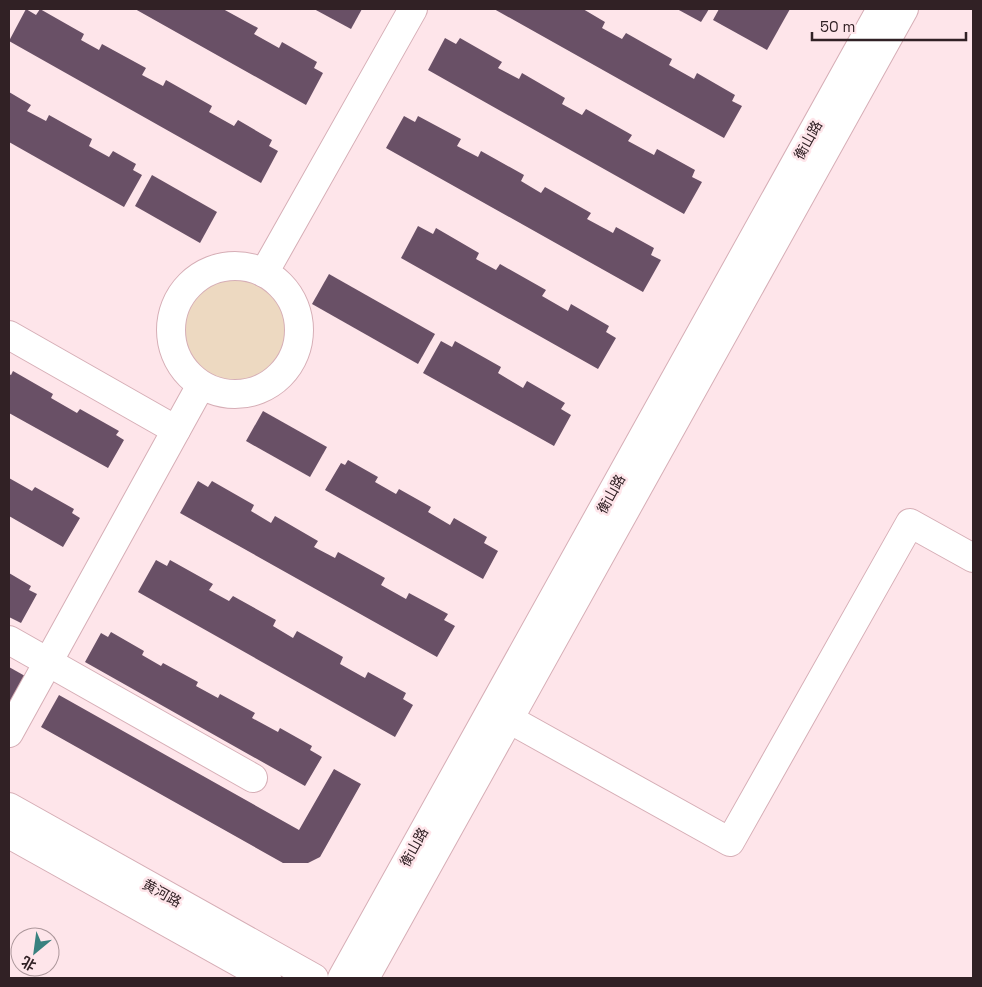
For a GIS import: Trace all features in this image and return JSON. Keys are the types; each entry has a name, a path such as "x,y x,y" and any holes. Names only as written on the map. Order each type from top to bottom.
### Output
{"street":[{"path":"264,273 413,9"},
{"name":"衡山路","path":"342,978 881,9"},
{"name":"衡山路","path":"365,978 904,9"},
{"path":"240,266 264,273 281,285 290,297 296,311 299,341 287,369 276,380 253,392 226,394 201,385 191,376 175,354 171,326 178,300 196,278 217,269 240,266"},
{"path":"9,335 176,430"},
{"path":"9,733 201,385"},
{"path":"509,718 730,842 910,523 973,558"},
{"path":"9,640 253,778"},
{"name":"黄河路","path":"9,807 314,978"},
{"name":"黄河路","path":"9,834 267,978"}],"shaded area":[{"path":"235,278 255,282 264,286 272,293 279,301 283,310 287,330 283,350 279,359 272,367 264,374 255,378 235,382 215,378 206,374 198,367 191,359 187,350 183,330 187,310 191,301 198,293 206,286 215,282"}],"building":[{"path":"26,9 36,15 40,9 84,34 81,40 99,50 102,44 146,68 142,75 163,86 166,80 212,106 209,112 234,126 238,120 272,140 269,146 278,151 261,183 9,41"},
{"path":"135,9 223,9 258,28 254,34 279,48 282,42 317,62 314,68 323,73 306,105"},
{"path":"314,9 362,9 351,29"},
{"path":"494,9 583,9 605,22 602,28 622,39 626,33 672,59 669,65 694,79 697,73 735,95 732,101 742,106 724,138"},
{"path":"677,9 709,9 701,22"},
{"path":"719,9 790,9 767,50 713,20"},
{"path":"445,38 456,44 460,38 502,62 498,68 519,79 522,73 565,98 562,104 582,115 586,109 632,135 628,141 654,155 657,149 695,170 692,177 702,182 684,214 428,70"},
{"path":"9,92 31,105 27,111 46,121 49,115 92,139 89,146 109,157 113,151 136,164 133,170 142,175 124,207 9,142"},
{"path":"404,116 415,122 418,116 461,139 457,146 478,157 481,151 524,175 521,181 541,193 545,187 591,213 587,219 613,233 616,227 654,248 651,255 661,260 643,292 386,148"},
{"path":"152,175 217,212 200,243 135,206"},
{"path":"418,226 433,234 436,228 479,253 476,259 496,270 500,264 546,290 542,296 568,311 571,304 609,326 606,332 616,338 598,369 401,258"},
{"path":"329,274 435,334 418,364 312,304"},
{"path":"441,341 452,347 455,341 501,367 498,373 523,388 527,381 565,403 561,409 571,415 554,446 423,373"},
{"path":"13,371 53,394 51,398 77,413 80,409 119,431 116,435 124,440 108,468 9,413 9,374 11,375"},
{"path":"263,411 327,447 310,477 246,441"},
{"path":"348,460 378,477 375,482 396,494 399,489 431,507 428,512 450,525 454,518 487,537 484,543 498,551 483,579 325,490 341,463 345,465"},
{"path":"9,478 32,491 35,487 74,509 72,513 80,518 63,547 9,516"},
{"path":"198,481 208,487 212,481 254,505 251,511 271,523 275,516 318,541 314,547 335,558 338,552 385,578 381,585 406,599 409,593 448,614 444,620 455,626 437,657 180,513"},
{"path":"156,560 167,566 170,560 213,584 209,590 229,601 233,596 276,620 273,626 293,638 297,631 343,657 340,664 365,678 368,672 406,693 403,699 413,705 395,737 138,592"},
{"path":"9,573 31,586 29,590 37,594 21,623 9,617"},
{"path":"111,632 144,651 142,655 161,666 163,663 198,682 196,686 218,698 220,694 255,713 252,718 278,732 280,728 312,746 310,750 322,757 305,786 85,662 101,633 108,637"},
{"path":"9,667 25,676 9,705"},
{"path":"59,695 299,830 334,769 361,784 320,857 308,863 283,863 41,727"}]}
